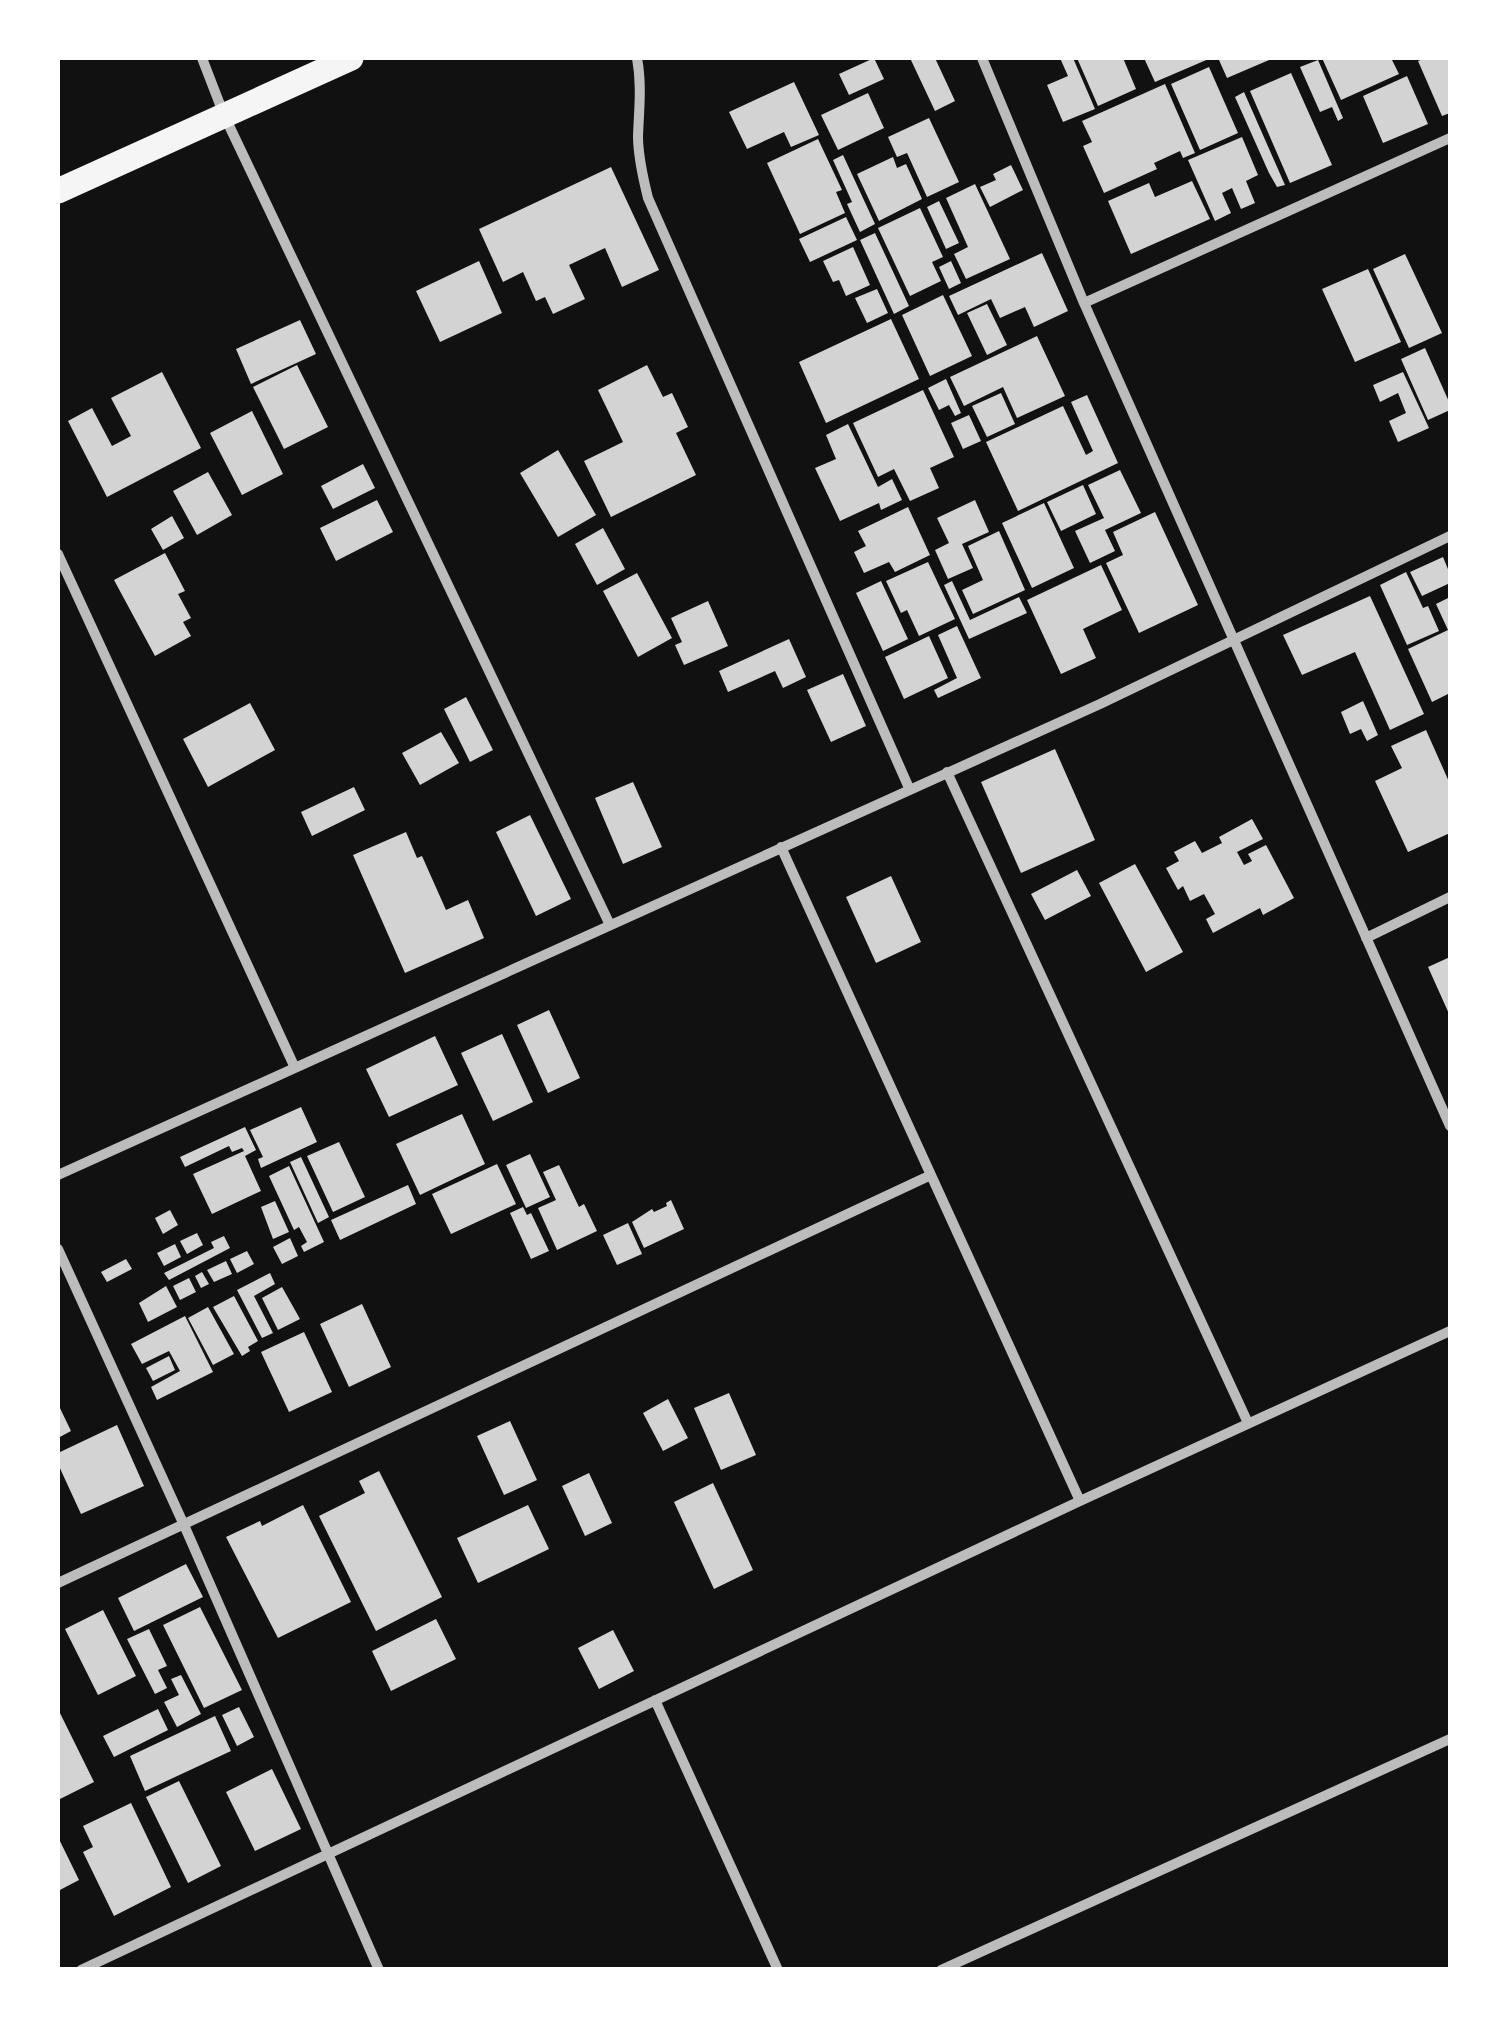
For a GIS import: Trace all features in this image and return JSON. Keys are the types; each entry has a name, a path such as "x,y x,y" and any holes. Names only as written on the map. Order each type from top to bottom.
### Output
{"main road":[{"path":"58,191 351,58"}],"street":[{"path":"202,58 224,115 610,925"},
{"path":"636,58 642,100 638,138 648,198 909,788"},
{"path":"982,58 1084,303 1450,1126"},
{"path":"1084,303 1450,138"},
{"path":"58,1175 1233,642 1450,536"},
{"path":"58,554 295,1068"},
{"path":"947,772 1248,1424"},
{"path":"781,846 1080,1500"},
{"path":"1366,938 1450,897"},
{"path":"58,1583 930,1175"},
{"path":"58,1249 380,1970"},
{"path":"82,1970 1080,1500 1450,1331"},
{"path":"655,1700 778,1970"},
{"path":"940,1970 1450,1739"}],"building":[{"path":"874,58 884,79 849,95 839,74"},
{"path":"910,58 935,58 955,101 935,111"},
{"path":"1060,58 1073,58 1095,109 1063,122 1047,85 1068,76"},
{"path":"1077,58 1123,58 1136,89 1098,106"},
{"path":"1144,58 1211,58 1155,82"},
{"path":"1274,58 1227,78 1219,60"},
{"path":"1322,58 1391,58 1399,74 1341,100"},
{"path":"1450,58 1450,113 1442,116 1418,61"},
{"path":"1318,60 1343,118 1338,121 1332,107 1320,112 1300,67"},
{"path":"1209,67 1238,133 1200,150 1171,84"},
{"path":"1291,73 1332,165 1290,183 1250,91"},
{"path":"1407,76 1428,124 1383,143 1363,96"},
{"path":"794,82 819,135 791,147 784,132 747,149 729,112"},
{"path":"1165,84 1195,153 1183,158 1180,151 1154,163 1157,169 1104,193 1083,146 1092,142 1082,121"},
{"path":"1244,92 1285,185 1277,187 1269,173 1235,97"},
{"path":"868,93 884,128 838,150 821,115"},
{"path":"929,118 959,182 927,197 907,153 897,157 888,137"},
{"path":"1242,137 1258,175 1246,181 1255,203 1241,209 1232,188 1222,193 1231,213 1215,221 1188,160"},
{"path":"818,139 842,190 836,192 845,213 800,234 767,163"},
{"path":"843,155 875,224 860,232 847,204 852,202 833,160"},
{"path":"893,157 897,168 906,164 922,199 879,221 857,174"},
{"path":"1011,165 1023,190 990,207 980,187 996,180 993,174"},
{"path":"611,167 659,270 622,287 605,248 569,265 585,299 553,314 545,297 536,301 523,272 503,282 479,229"},
{"path":"1192,181 1210,219 1131,254 1108,201 1149,183 1155,197"},
{"path":"975,184 1010,259 966,279 954,254 968,247 946,198"},
{"path":"939,201 959,243 946,249 927,207"},
{"path":"920,208 943,257 932,262 941,281 910,296 878,228"},
{"path":"846,217 857,240 810,262 799,239"},
{"path":"875,233 909,306 894,314 860,240"},
{"path":"853,247 870,285 846,296 839,280 833,282 823,261"},
{"path":"1042,253 1068,311 1034,327 1025,307 1000,318 991,299 958,315 949,296"},
{"path":"1405,254 1442,333 1409,348 1373,269"},
{"path":"479,261 502,313 440,342 416,291"},
{"path":"951,261 961,283 949,289 939,267"},
{"path":"1368,269 1401,342 1355,362 1322,289"},
{"path":"877,289 888,313 867,323 855,298"},
{"path":"943,295 972,356 930,376 902,315"},
{"path":"987,304 1007,345 987,355 967,313"},
{"path":"891,319 919,379 826,423 799,362"},
{"path":"300,320 316,354 251,384 236,349"},
{"path":"1037,336 1065,396 1017,418 1003,387 964,406 950,377"},
{"path":"1425,348 1450,404 1450,410 1428,420 1401,359"},
{"path":"297,365 328,427 284,449 253,387"},
{"path":"647,365 663,397 672,393 688,427 676,433 696,475 611,517 584,461 623,442 598,390"},
{"path":"162,372 201,448 107,497 68,421 92,408 112,446 131,436 111,398"},
{"path":"1403,372 1429,428 1398,442 1389,421 1406,413 1398,393 1380,402 1373,385"},
{"path":"946,379 961,413 955,416 949,405 939,410 928,388"},
{"path":"923,390 954,457 930,468 939,488 910,501 894,469 878,477 853,423"},
{"path":"1001,393 1015,424 987,437 972,406"},
{"path":"1087,395 1118,463 1018,511 986,442 1063,406 1086,455 1093,451 1071,402"},
{"path":"252,411 283,474 242,495 210,433"},
{"path":"969,415 981,441 963,449 951,423"},
{"path":"848,424 878,487 892,479 902,500 881,510 879,503 840,521 815,468 836,459 826,435"},
{"path":"558,450 596,515 558,537 520,473"},
{"path":"363,464 375,488 333,509 321,486"},
{"path":"1120,470 1141,513 1105,530 1115,551 1090,563 1075,531 1104,518 1088,485"},
{"path":"208,472 232,515 197,535 173,491"},
{"path":"1083,485 1096,514 1061,531 1047,502"},
{"path":"377,500 393,532 336,561 320,528"},
{"path":"975,500 989,532 962,544 973,568 948,579 935,550 949,543 937,518"},
{"path":"1044,503 1074,568 1032,588 1002,523"},
{"path":"908,507 930,555 895,572 889,562 864,573 854,552 866,546 858,531"},
{"path":"1155,512 1198,605 1139,633 1106,563 1123,555 1113,532"},
{"path":"172,516 184,538 163,550 151,529"},
{"path":"603,528 625,569 597,585 575,544"},
{"path":"999,531 1025,590 973,614 962,590 983,580 968,546"},
{"path":"165,553 185,591 178,594 191,618 183,622 191,636 155,656 114,580"},
{"path":"1443,557 1450,583 1422,596 1410,572"},
{"path":"928,562 955,619 919,636 907,610 901,613 886,581"},
{"path":"1101,565 1122,610 1083,629 1096,658 1061,674 1027,600"},
{"path":"1406,572 1439,631 1407,645 1380,585"},
{"path":"637,573 672,638 638,657 603,591"},
{"path":"881,581 908,639 883,651 856,593"},
{"path":"952,581 970,620 1019,597 1027,613 969,639 944,585"},
{"path":"1370,596 1424,714 1390,730 1355,652 1302,675 1283,635"},
{"path":"1450,597 1450,693 1432,702 1408,649 1448,630 1436,604"},
{"path":"708,601 728,646 684,665 675,645 682,642 671,618"},
{"path":"957,626 981,678 938,698 934,690 957,678 938,635"},
{"path":"929,636 948,678 904,699 885,657"},
{"path":"789,639 806,677 783,688 775,671 728,692 719,671"},
{"path":"843,674 866,726 831,742 807,690"},
{"path":"466,697 493,750 470,762 444,709"},
{"path":"1363,701 1378,735 1367,741 1361,729 1350,734 1341,712"},
{"path":"250,703 275,750 208,787 183,739"},
{"path":"1426,730 1450,784 1450,833 1408,852 1375,781 1402,768 1391,746"},
{"path":"441,732 459,763 420,785 402,753"},
{"path":"1055,749 1095,840 1021,873 981,782"},
{"path":"633,782 662,847 623,864 595,798"},
{"path":"354,787 365,810 312,836 301,812"},
{"path":"530,815 571,899 536,916 496,832"},
{"path":"1252,819 1263,839 1237,852 1244,865 1252,861 1248,854 1266,845 1294,898 1263,915 1260,908 1213,933 1206,919 1215,914 1204,894 1190,901 1183,886 1178,890 1166,868 1179,861 1174,852 1195,841 1202,853 1222,843 1219,837"},
{"path":"406,832 417,858 422,856 446,910 468,900 484,938 405,973 353,855"},
{"path":"1135,864 1183,952 1146,972 1099,883"},
{"path":"1077,870 1091,896 1045,920 1031,894"},
{"path":"891,876 921,942 876,963 846,897"},
{"path":"1450,957 1450,1016 1428,967"},
{"path":"549,1010 580,1078 548,1093 517,1025"},
{"path":"502,1034 533,1102 493,1121 461,1053"},
{"path":"435,1036 458,1085 389,1117 366,1069"},
{"path":"301,1107 317,1142 261,1168 258,1159 263,1157 250,1130"},
{"path":"462,1114 485,1164 420,1195 396,1144"},
{"path":"245,1127 256,1150 245,1156 261,1191 212,1214 193,1174 244,1151 242,1148 232,1152 229,1146 185,1167 180,1157"},
{"path":"339,1142 365,1197 333,1212 307,1156"},
{"path":"530,1154 550,1197 526,1208 506,1165"},
{"path":"301,1157 329,1217 318,1223 290,1162"},
{"path":"497,1164 516,1204 451,1234 432,1194"},
{"path":"559,1165 579,1207 584,1204 597,1231 557,1250 538,1208 556,1200 543,1172"},
{"path":"289,1166 324,1242 304,1252 301,1246 307,1242 299,1227 294,1230 269,1176"},
{"path":"408,1185 416,1204 340,1240 331,1220"},
{"path":"671,1200 684,1229 644,1248 632,1222 652,1209 654,1212 667,1206"},
{"path":"275,1201 289,1232 273,1239 261,1207"},
{"path":"523,1207 527,1215 531,1213 549,1251 531,1259 510,1213"},
{"path":"170,1210 178,1225 163,1234 155,1218"},
{"path":"628,1223 642,1254 617,1265 603,1235"},
{"path":"197,1233 203,1245 187,1254 180,1241"},
{"path":"224,1236 230,1248 169,1280 164,1273 214,1248 211,1242"},
{"path":"290,1238 298,1256 282,1264 273,1247"},
{"path":"175,1244 181,1257 164,1266 157,1253"},
{"path":"247,1251 254,1264 237,1273 230,1259"},
{"path":"126,1259 132,1269 107,1282 101,1272"},
{"path":"226,1261 232,1274 214,1282 207,1270"},
{"path":"202,1272 209,1284 201,1288 195,1276"},
{"path":"270,1273 275,1284 254,1296 273,1333 262,1338 237,1290"},
{"path":"189,1278 196,1292 180,1300 173,1286"},
{"path":"166,1286 177,1307 148,1322 139,1303"},
{"path":"282,1287 300,1319 278,1330 262,1298"},
{"path":"234,1296 258,1341 242,1356 213,1307"},
{"path":"362,1304 391,1367 349,1387 320,1324"},
{"path":"208,1307 234,1354 213,1365 188,1318"},
{"path":"185,1316 213,1372 157,1400 151,1387 180,1371 169,1351 142,1364 131,1344"},
{"path":"304,1332 332,1392 289,1412 261,1352"},
{"path":"169,1356 175,1370 153,1381 146,1368"},
{"path":"729,1393 756,1455 721,1470 694,1408"},
{"path":"668,1399 688,1438 663,1451 643,1413"},
{"path":"58,1404 71,1431 58,1438"},
{"path":"510,1421 537,1480 504,1495 477,1436"},
{"path":"117,1425 144,1486 81,1514 58,1464 58,1453"},
{"path":"379,1471 442,1597 376,1631 319,1516 365,1493 359,1481"},
{"path":"589,1473 612,1523 585,1536 562,1486"},
{"path":"713,1483 753,1570 714,1589 674,1502"},
{"path":"303,1505 351,1602 278,1638 226,1537 260,1521 262,1526"},
{"path":"528,1505 549,1549 478,1583 457,1538"},
{"path":"186,1564 203,1597 134,1631 118,1598"},
{"path":"200,1607 242,1690 204,1708 163,1625"},
{"path":"103,1610 136,1676 98,1695 65,1629"},
{"path":"436,1619 456,1659 391,1691 372,1651"},
{"path":"149,1629 167,1666 158,1670 167,1688 155,1694 127,1639"},
{"path":"613,1630 634,1671 599,1689 578,1648"},
{"path":"181,1675 201,1714 177,1727 164,1702 179,1695 171,1679"},
{"path":"239,1707 254,1737 237,1746 222,1715"},
{"path":"58,1709 94,1782 58,1800"},
{"path":"158,1709 168,1730 114,1757 103,1736"},
{"path":"215,1716 231,1751 145,1791 130,1756"},
{"path":"272,1769 301,1829 255,1851 226,1792"},
{"path":"179,1781 221,1866 188,1883 146,1797"},
{"path":"131,1803 171,1887 114,1916 83,1852 93,1847 83,1826"},
{"path":"58,1837 79,1880 58,1891"}]}
